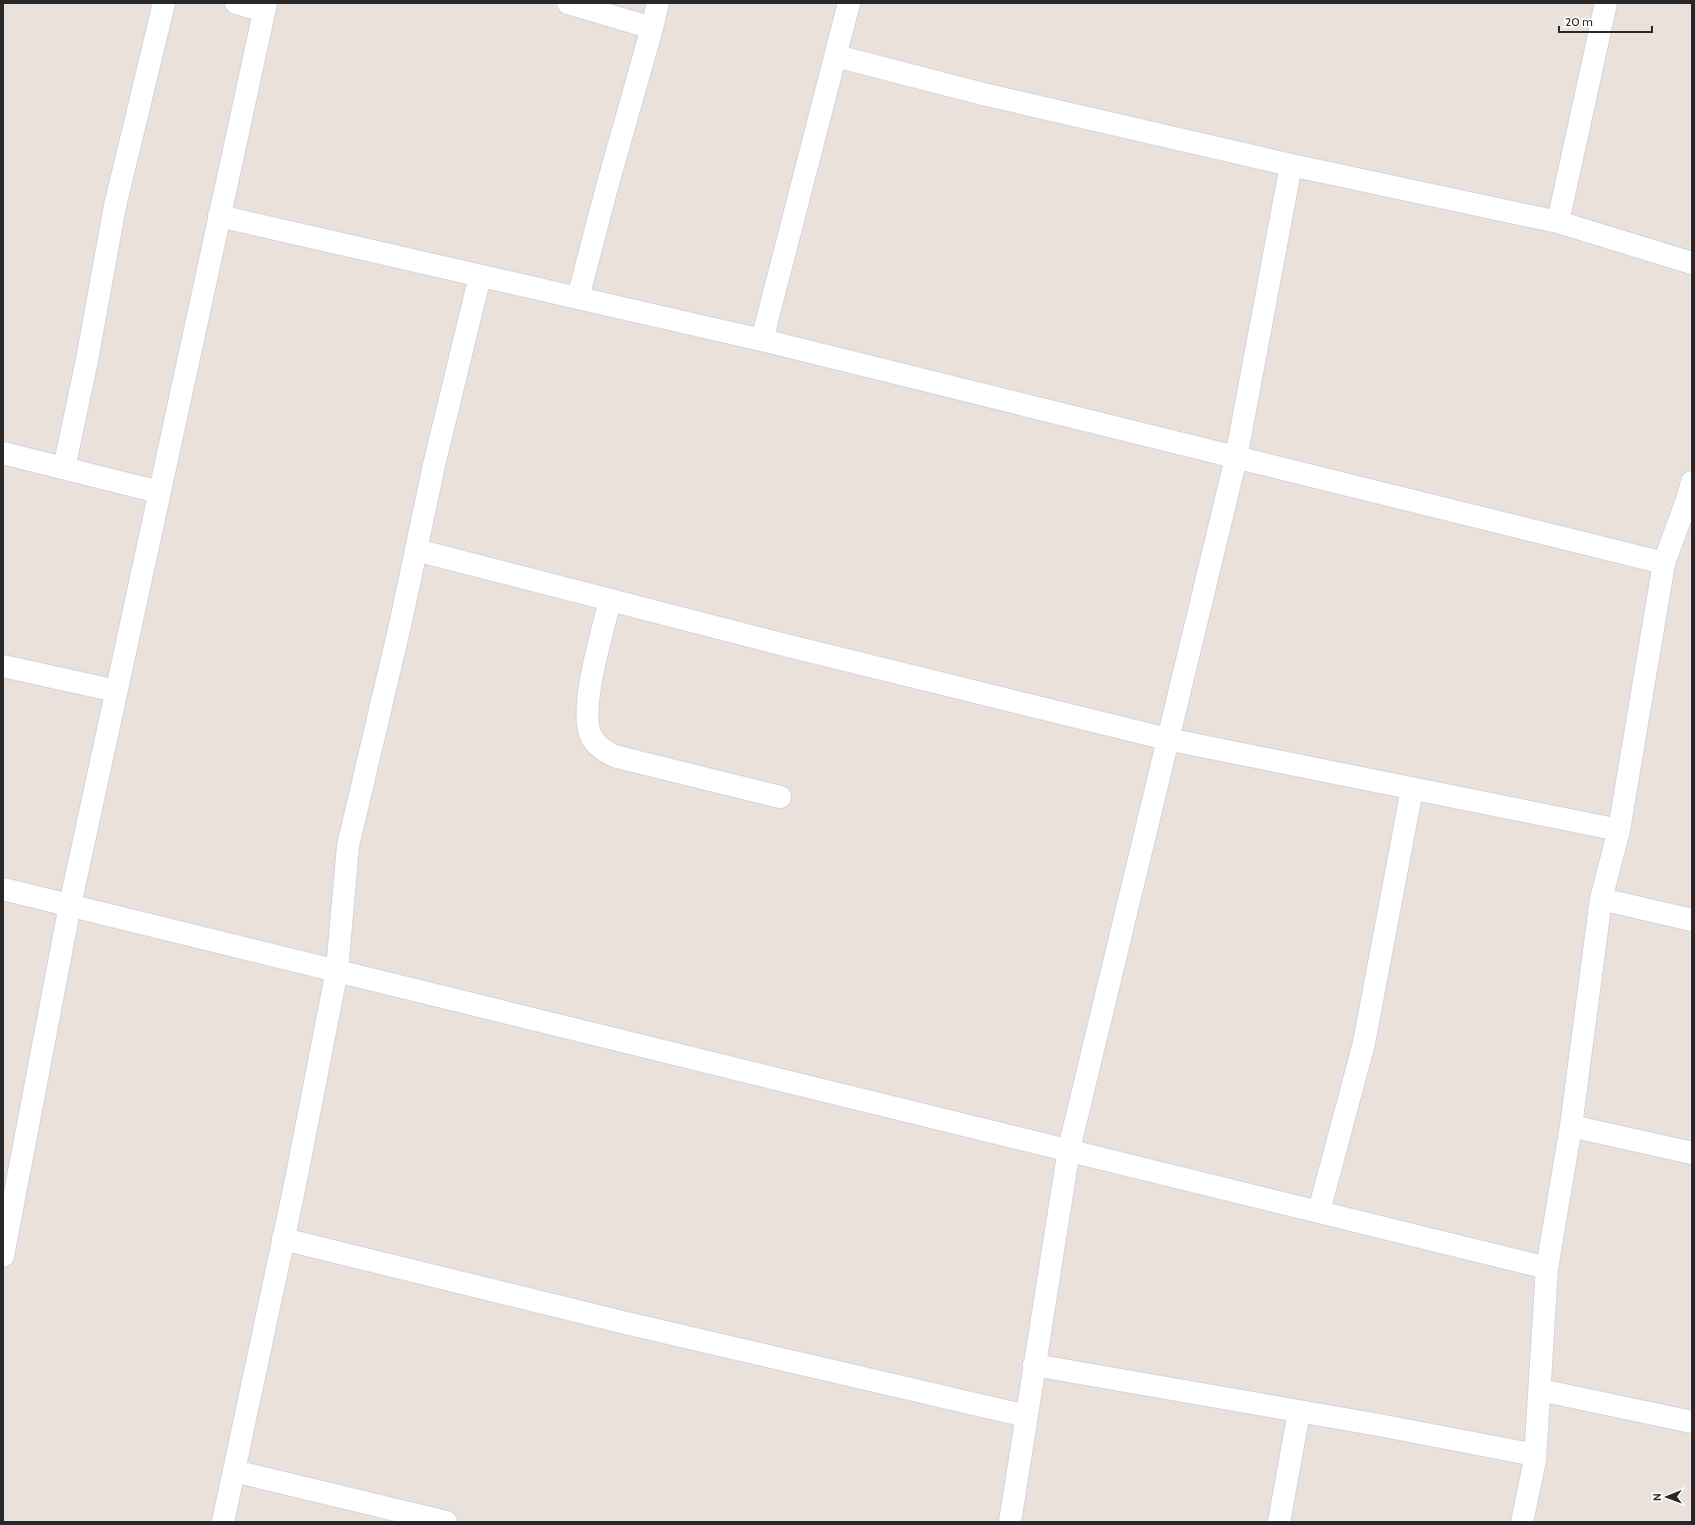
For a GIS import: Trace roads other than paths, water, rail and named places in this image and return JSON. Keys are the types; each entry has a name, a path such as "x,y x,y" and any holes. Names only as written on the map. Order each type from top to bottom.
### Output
{"street":[{"path":"64,468 87,360 115,206 164,3"},
{"path":"3,1256 70,905 265,7 236,3"},
{"path":"568,3 652,28"},
{"path":"578,298 658,3"},
{"path":"762,340 849,3"},
{"path":"1558,222 1606,3"},
{"path":"836,56 983,94 1291,165 1558,222 1692,263"},
{"path":"1010,1522 1069,1149 1236,458 1291,165"},
{"path":"219,216 762,340 1236,458 1424,502 1664,563"},
{"path":"223,1522 283,1239 337,970 348,846 434,465 480,276"},
{"path":"3,453 159,492"},
{"path":"1522,1522 1535,1455 1547,1268 1571,1126 1601,899 1620,830 1664,563 1688,511 1692,482"},
{"path":"416,550 1167,739 1620,830"},
{"path":"610,600 587,700 588,727 592,738 600,748 614,756 780,797"},
{"path":"3,666 116,691"},
{"path":"1319,1211 1364,1043 1412,789"},
{"path":"3,889 1069,1149 1547,1268"},
{"path":"1601,899 1692,920"},
{"path":"1571,1126 1692,1153"},
{"path":"283,1239 626,1323 1026,1416"},
{"path":"1034,1365 1535,1455"},
{"path":"1540,1390 1692,1422"},
{"path":"1279,1522 1299,1412"},
{"path":"234,1471 446,1522"}]}
